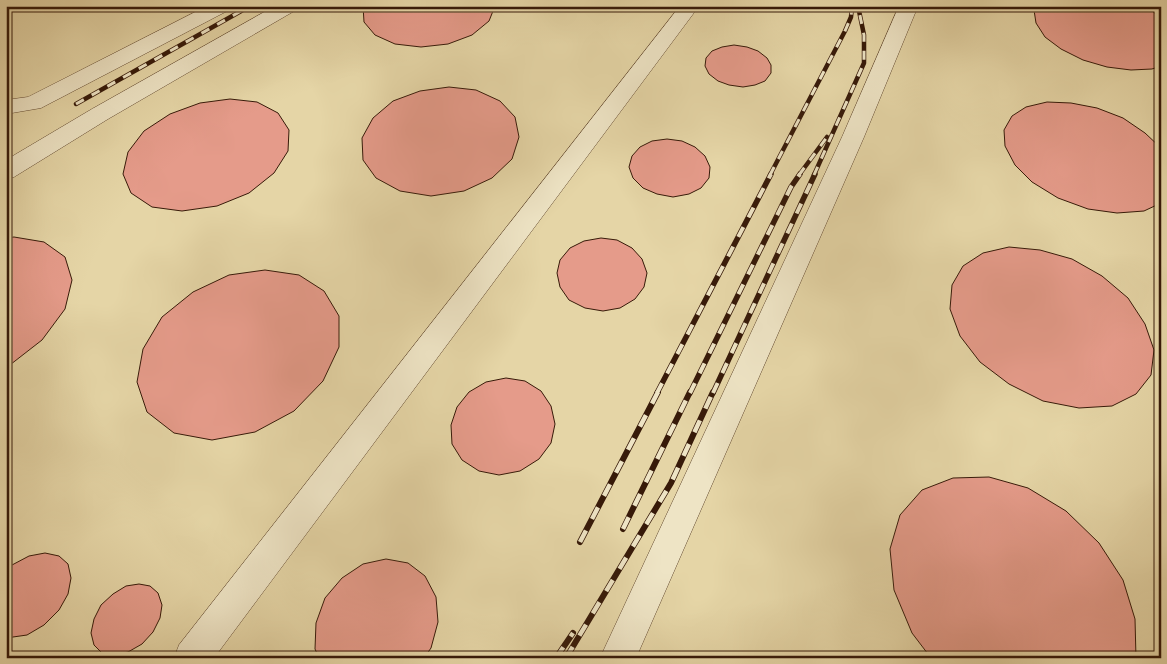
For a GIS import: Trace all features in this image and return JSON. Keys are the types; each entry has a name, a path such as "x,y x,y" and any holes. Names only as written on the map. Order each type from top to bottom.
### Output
{"lane":[{"path":"6,107 33,103 222,6"},
{"path":"6,170 289,6"},
{"path":"192,658 690,6"},
{"path":"618,658 853,137 910,6"}],"building":[{"path":"363,6 495,6 489,21 472,35 448,44 421,47 395,44 375,35 364,22"},
{"path":"1036,6 1144,6 1161,17 1161,66 1152,69 1131,70 1107,67 1083,60 1061,49 1045,37 1036,23 1034,10"},
{"path":"734,45 758,51 767,58 771,65 771,73 765,81 743,87 718,81 709,74 705,66 706,58 712,51"},
{"path":"449,87 476,90 500,101 515,117 519,137 512,159 492,178 464,191 431,196 400,191 376,178 363,160 362,138 373,118 393,101 420,91"},
{"path":"230,99 257,102 278,113 289,130 288,151 274,173 249,193 217,206 182,211 152,207 131,193 123,174 128,152 144,131 170,114 200,103"},
{"path":"1047,102 1071,103 1097,108 1123,118 1145,133 1161,148 1161,203 1144,211 1117,213 1088,209 1058,198 1032,182 1015,165 1005,146 1004,130 1012,116 1026,107"},
{"path":"667,139 682,141 695,147 705,156 710,167 709,178 701,188 689,194 673,197 657,194 643,188 633,178 629,167 632,156 640,147 652,141"},
{"path":"14,237 44,242 65,257 72,280 65,309 42,340 6,368 6,238"},
{"path":"601,238 617,240 632,248 642,259 647,273 644,287 635,299 620,308 603,311 585,308 569,300 560,287 557,273 560,260 570,248 584,241"},
{"path":"1009,247 1040,250 1072,259 1102,276 1128,298 1145,324 1154,350 1151,375 1136,394 1112,406 1079,408 1043,401 1009,384 980,362 960,336 950,309 952,285 963,266 983,253"},
{"path":"265,270 299,275 324,291 339,316 339,347 323,381 294,411 255,432 212,440 174,433 147,412 137,382 143,349 162,317 193,292 229,275"},
{"path":"506,378 525,381 541,391 551,406 555,424 551,443 539,459 520,471 499,475 479,471 462,460 452,444 451,425 457,407 469,392 486,382"},
{"path":"989,477 1028,488 1066,511 1099,543 1123,580 1135,619 1136,658 931,658 912,633 894,590 890,549 900,515 922,490 953,478"},
{"path":"45,553 59,556 68,564 71,578 68,594 59,610 44,625 27,635 6,638 6,570 29,556"},
{"path":"386,559 408,563 425,576 436,597 438,622 431,648 424,658 319,658 315,649 316,623 325,598 342,578 363,564"},
{"path":"139,584 150,586 158,593 162,605 160,618 153,632 142,644 128,652 115,655 102,653 94,645 91,633 94,619 101,605 126,586"}],"railway":[{"path":"76,104 250,6"},
{"path":"770,175 845,31 851,17 852,6"},
{"path":"814,175 864,63 864,35 858,6"},
{"path":"799,175 827,137"},
{"path":"657,393 771,174"},
{"path":"690,393 791,187 800,174"},
{"path":"713,393 815,174"},
{"path":"580,542 658,392"},
{"path":"623,529 690,392"},
{"path":"566,658 671,483 713,392"},
{"path":"556,658 573,633"}]}
